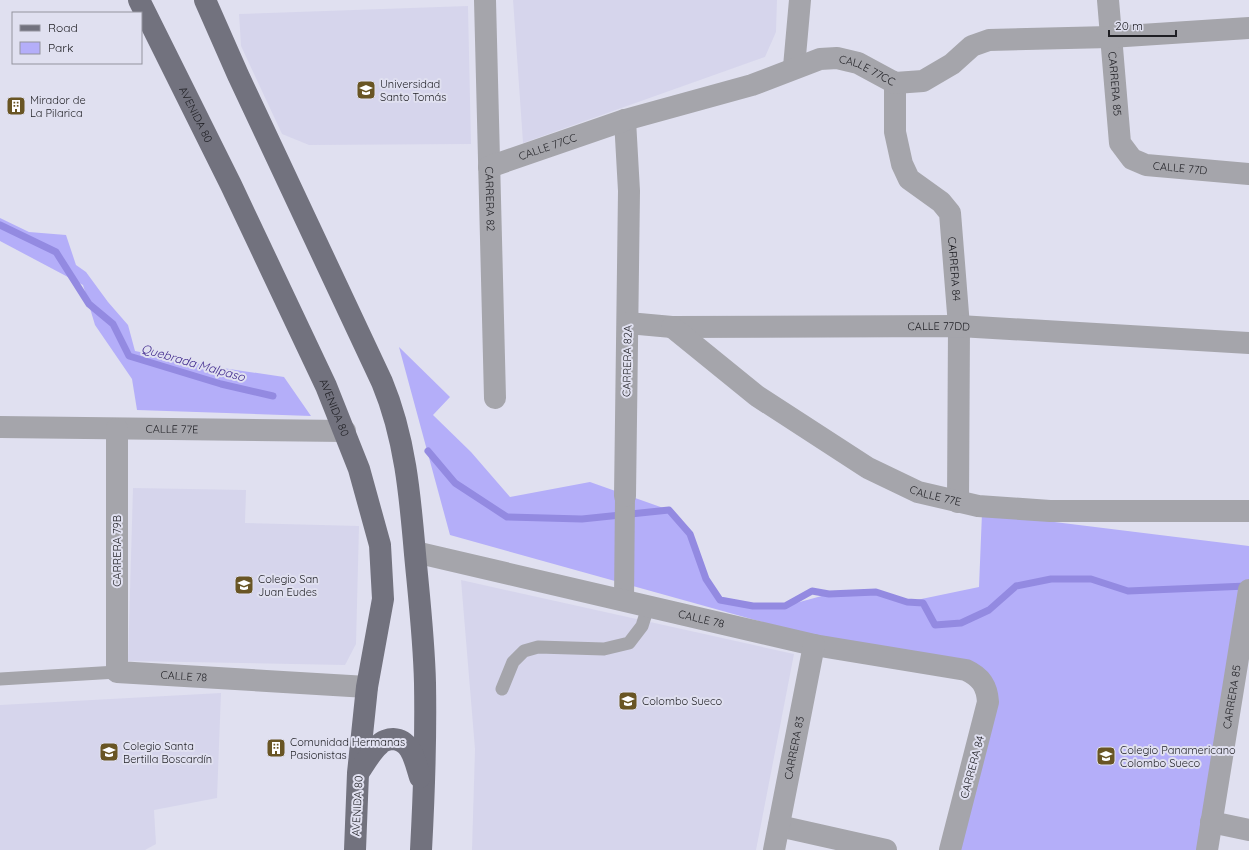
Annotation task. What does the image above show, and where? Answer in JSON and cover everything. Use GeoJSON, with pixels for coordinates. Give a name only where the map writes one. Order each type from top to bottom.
{"type":"FeatureCollection","features":[{"type":"Feature","properties":{"kind":"main road","name":"AVENIDA 80"},"geometry":{"type":"LineString","coordinates":[[139,0],[301,330],[345,431],[359,469],[380,544],[383,599],[367,687],[358,773],[355,850]]}},
{"type":"Feature","properties":{"kind":"main road"},"geometry":{"type":"LineString","coordinates":[[205,0],[393,408],[401,439],[413,524],[425,682],[424,792],[421,850]]}},
{"type":"Feature","properties":{"kind":"main road"},"geometry":{"type":"LineString","coordinates":[[358,773],[380,744],[390,739],[397,740],[405,743],[411,751],[424,792]]}},
{"type":"Feature","properties":{"kind":"street","name":"CARRERA 82"},"geometry":{"type":"LineString","coordinates":[[485,0],[495,398]]}},
{"type":"Feature","properties":{"kind":"street"},"geometry":{"type":"LineString","coordinates":[[794,67],[800,0]]}},
{"type":"Feature","properties":{"kind":"street","name":"CARRERA 85"},"geometry":{"type":"LineString","coordinates":[[1108,0],[1120,143]]}},
{"type":"Feature","properties":{"kind":"street","name":"CALLE 77CC"},"geometry":{"type":"LineString","coordinates":[[489,167],[625,120],[752,85],[794,67],[820,59],[837,58],[858,63],[894,83],[923,81],[952,64],[972,46],[989,40],[1110,37],[1249,28]]}},
{"type":"Feature","properties":{"kind":"street","name":"CARRERA 84"},"geometry":{"type":"LineString","coordinates":[[894,83],[895,132],[902,164],[909,179],[941,202],[950,213],[959,326],[958,502]]}},
{"type":"Feature","properties":{"kind":"street","name":"CARRERA 82A"},"geometry":{"type":"LineString","coordinates":[[624,601],[628,323],[628,191],[625,120]]}},
{"type":"Feature","properties":{"kind":"street","name":"CALLE 77D"},"geometry":{"type":"LineString","coordinates":[[1120,143],[1132,159],[1146,165],[1249,174]]}},
{"type":"Feature","properties":{"kind":"street","name":"CALLE 77DD"},"geometry":{"type":"LineString","coordinates":[[628,323],[672,327],[959,326],[1249,343]]}},
{"type":"Feature","properties":{"kind":"street","name":"CALLE 77E"},"geometry":{"type":"LineString","coordinates":[[672,327],[757,396],[868,468],[918,492],[978,506],[1050,511],[1249,511]]}},
{"type":"Feature","properties":{"kind":"street","name":"CALLE 77E"},"geometry":{"type":"LineString","coordinates":[[0,428],[345,431]]}},
{"type":"Feature","properties":{"kind":"street","name":"CARRERA 79B"},"geometry":{"type":"LineString","coordinates":[[117,429],[117,672]]}},
{"type":"Feature","properties":{"kind":"street"},"geometry":{"type":"LineString","coordinates":[[1225,512],[1240,517],[1249,525]]}},
{"type":"Feature","properties":{"kind":"street","name":"CALLE 78"},"geometry":{"type":"LineString","coordinates":[[415,552],[814,645],[966,670],[980,678],[985,684]]}},
{"type":"Feature","properties":{"kind":"street","name":"CARRERA 85"},"geometry":{"type":"LineString","coordinates":[[1207,850],[1211,822],[1244,660],[1249,590]]}},
{"type":"Feature","properties":{"kind":"street","name":"CARRERA 83"},"geometry":{"type":"LineString","coordinates":[[774,850],[814,645]]}},
{"type":"Feature","properties":{"kind":"street","name":"CALLE 78"},"geometry":{"type":"LineString","coordinates":[[117,672],[367,687]]}},
{"type":"Feature","properties":{"kind":"street","name":"CARRERA 84"},"geometry":{"type":"LineString","coordinates":[[950,850],[986,713],[987,694],[985,684]]}},
{"type":"Feature","properties":{"kind":"street"},"geometry":{"type":"LineString","coordinates":[[1211,822],[1249,830]]}},
{"type":"Feature","properties":{"kind":"street"},"geometry":{"type":"LineString","coordinates":[[779,826],[886,850]]}},
{"type":"Feature","properties":{"kind":"lane"},"geometry":{"type":"LineString","coordinates":[[502,689],[513,662],[524,651],[538,647],[604,649],[629,643],[642,626],[648,607]]}},
{"type":"Feature","properties":{"kind":"lane","name":"CALLE 78"},"geometry":{"type":"LineString","coordinates":[[0,678],[117,672]]}},
{"type":"Feature","properties":{"kind":"shaded area"},"geometry":{"type":"Polygon","coordinates":[[[513,0],[777,0],[776,32],[765,57],[523,143],[513,0]]]}},
{"type":"Feature","properties":{"kind":"shaded area","name":"Universidad Santo Tomás"},"geometry":{"type":"Polygon","coordinates":[[[468,6],[471,144],[309,145],[282,134],[241,46],[239,14],[468,6]]]}},
{"type":"Feature","properties":{"kind":"shaded area","name":"Colegio San Juan Eudes"},"geometry":{"type":"Polygon","coordinates":[[[133,488],[246,490],[245,523],[359,526],[356,644],[345,665],[128,661],[133,488]]]}},
{"type":"Feature","properties":{"kind":"shaded area","name":"Colombo Sueco"},"geometry":{"type":"Polygon","coordinates":[[[461,580],[794,654],[756,850],[472,850],[475,749],[461,580]]]}},
{"type":"Feature","properties":{"kind":"shaded area","name":"Colegio Santa Bertilla Boscardín"},"geometry":{"type":"Polygon","coordinates":[[[221,693],[217,798],[154,810],[156,844],[145,850],[0,850],[0,705],[221,693]]]}},
{"type":"Feature","properties":{"kind":"green space"},"geometry":{"type":"Polygon","coordinates":[[[0,218],[29,232],[66,235],[76,265],[86,272],[108,302],[128,325],[135,351],[216,367],[284,377],[311,416],[137,410],[132,379],[95,325],[83,285],[0,241],[0,218]]]}},
{"type":"Feature","properties":{"kind":"green space"},"geometry":{"type":"Polygon","coordinates":[[[399,347],[450,397],[433,415],[471,452],[510,497],[590,482],[669,510],[690,534],[706,579],[720,600],[753,606],[785,606],[829,594],[876,592],[907,602],[979,587],[982,513],[1249,546],[1249,636],[1211,850],[949,850],[985,684],[450,535],[399,347]]]}},
{"type":"Feature","properties":{"kind":"waterway","name":"Quebrada Malpaso"},"geometry":{"type":"LineString","coordinates":[[0,225],[56,252],[89,304],[113,324],[129,356],[221,384],[273,396]]}},
{"type":"Feature","properties":{"kind":"waterway","name":"Quebrada Malpaso"},"geometry":{"type":"LineString","coordinates":[[428,451],[455,483],[507,517],[582,519],[669,510],[690,534],[706,579],[720,600],[753,606],[785,606],[812,591],[829,594],[876,592],[907,602],[923,603],[935,625],[961,623],[989,610],[1016,586],[1051,579],[1091,579],[1128,591],[1247,586]]}},
{"type":"Feature","properties":{"kind":"place","name":"Universidad Santo Tomás"},"geometry":{"type":"Point","coordinates":[366,90]}},
{"type":"Feature","properties":{"kind":"place","name":"Mirador de La Pilarica"},"geometry":{"type":"Point","coordinates":[16,106]}},
{"type":"Feature","properties":{"kind":"place","name":"Colegio San Juan Eudes"},"geometry":{"type":"Point","coordinates":[244,585]}},
{"type":"Feature","properties":{"kind":"place","name":"Colombo Sueco"},"geometry":{"type":"Point","coordinates":[628,701]}},
{"type":"Feature","properties":{"kind":"place","name":"Comunidad Hermanas Pasionistas"},"geometry":{"type":"Point","coordinates":[276,748]}},
{"type":"Feature","properties":{"kind":"place","name":"Colegio Santa Bertilla Boscardín"},"geometry":{"type":"Point","coordinates":[109,752]}},
{"type":"Feature","properties":{"kind":"place","name":"Colegio Panamericano Colombo Sueco"},"geometry":{"type":"Point","coordinates":[1106,756]}}]}
